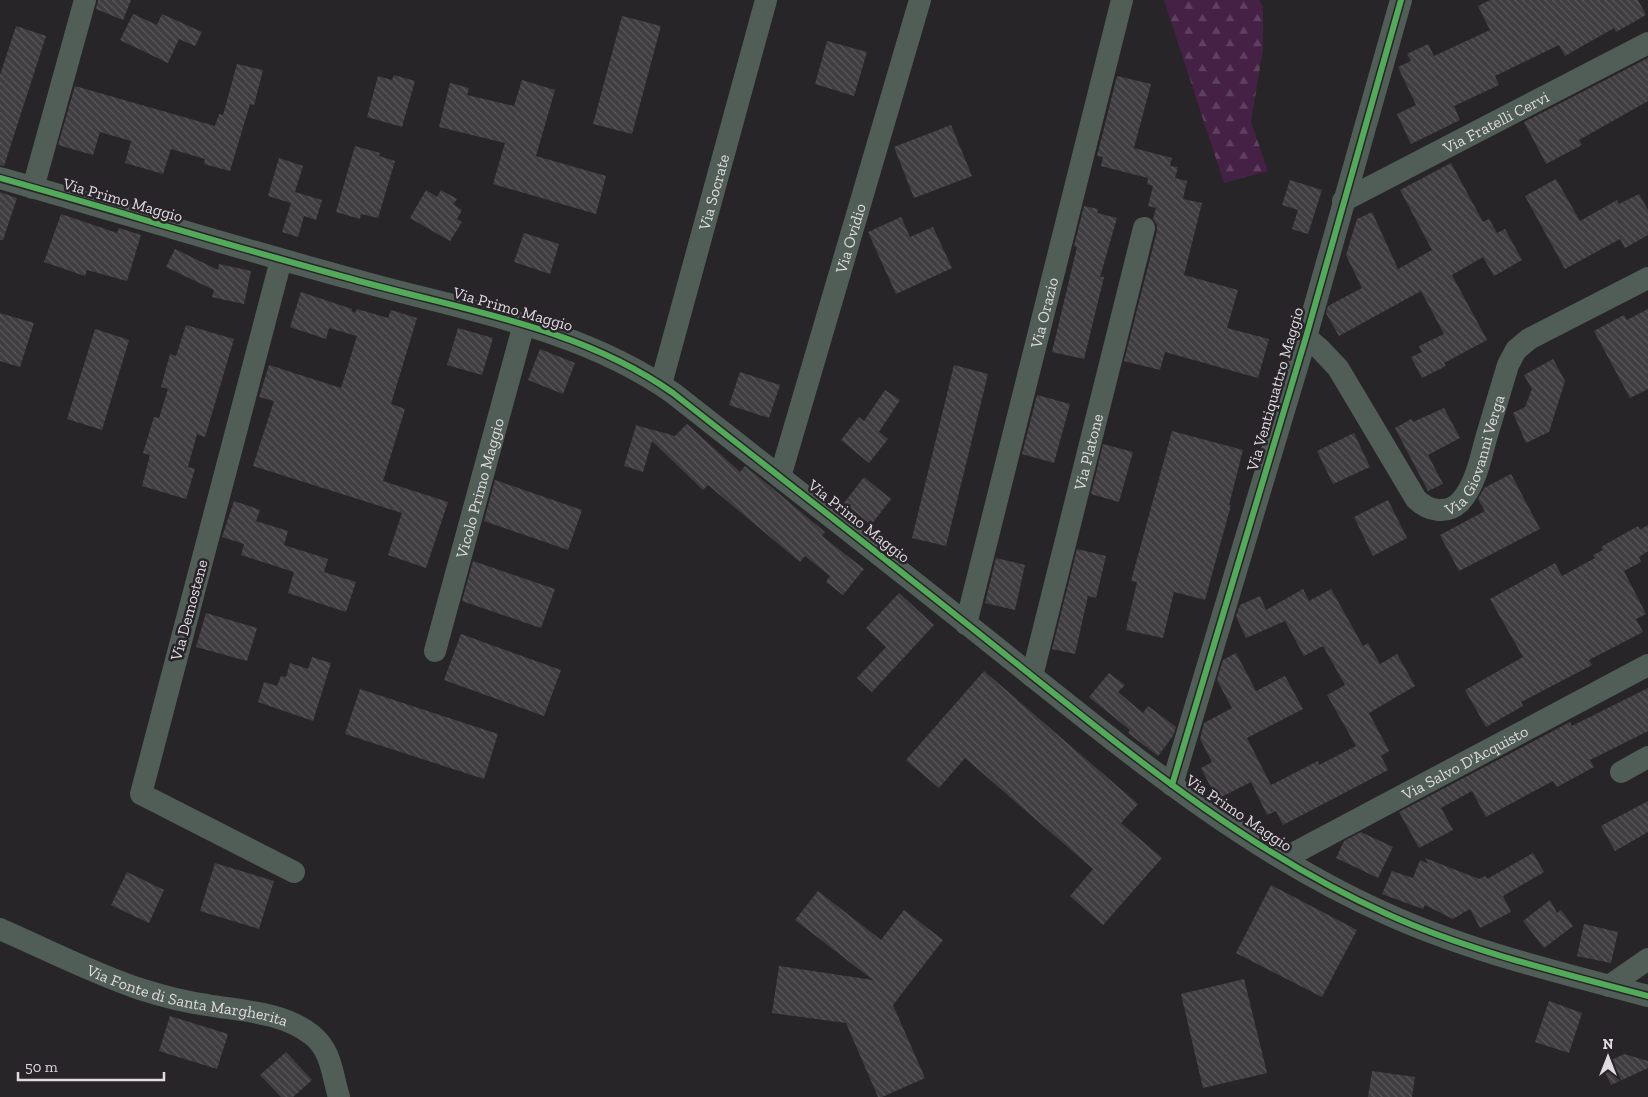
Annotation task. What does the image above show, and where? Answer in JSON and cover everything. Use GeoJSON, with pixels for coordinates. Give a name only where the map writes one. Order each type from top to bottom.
{"type":"FeatureCollection","features":[{"type":"Feature","properties":{"kind":"street"},"geometry":{"type":"LineString","coordinates":[[33,188],[85,0]]}},
{"type":"Feature","properties":{"kind":"street","name":"Via Socrate"},"geometry":{"type":"LineString","coordinates":[[661,384],[766,0]]}},
{"type":"Feature","properties":{"kind":"street","name":"Via Ovidio"},"geometry":{"type":"LineString","coordinates":[[780,477],[920,0]]}},
{"type":"Feature","properties":{"kind":"street","name":"Via Orazio"},"geometry":{"type":"LineString","coordinates":[[966,624],[1122,0]]}},
{"type":"Feature","properties":{"kind":"street","name":"Via Ventiquattro Maggio"},"geometry":{"type":"LineString","coordinates":[[1172,785],[1306,337],[1401,0]]}},
{"type":"Feature","properties":{"kind":"street","name":"Via Fratelli Cervi"},"geometry":{"type":"LineString","coordinates":[[1343,201],[1648,42]]}},
{"type":"Feature","properties":{"kind":"street","name":"Via Primo Maggio"},"geometry":{"type":"LineString","coordinates":[[0,178],[281,260],[524,324],[591,347],[632,367],[661,384],[1108,737],[1225,823],[1283,859],[1358,900],[1405,922],[1504,956],[1648,996]]}},
{"type":"Feature","properties":{"kind":"street","name":"Via Platone"},"geometry":{"type":"LineString","coordinates":[[1032,676],[1144,228]]}},
{"type":"Feature","properties":{"kind":"street","name":"Via Demostene"},"geometry":{"type":"LineString","coordinates":[[281,260],[141,794],[294,872]]}},
{"type":"Feature","properties":{"kind":"street","name":"Via Giovanni Verga"},"geometry":{"type":"LineString","coordinates":[[1306,337],[1338,368],[1416,499],[1430,509],[1447,509],[1461,500],[1473,480],[1508,365],[1516,350],[1529,340],[1648,278]]}},
{"type":"Feature","properties":{"kind":"street","name":"Vicolo Primo Maggio"},"geometry":{"type":"LineString","coordinates":[[435,651],[524,324]]}},
{"type":"Feature","properties":{"kind":"street","name":"Via Salvo D'Acquisto"},"geometry":{"type":"LineString","coordinates":[[1283,859],[1648,665]]}},
{"type":"Feature","properties":{"kind":"street"},"geometry":{"type":"LineString","coordinates":[[1621,772],[1648,757]]}},
{"type":"Feature","properties":{"kind":"street","name":"Via Fonte di Santa Margherita"},"geometry":{"type":"LineString","coordinates":[[0,928],[99,973],[140,989],[179,1000],[254,1012],[290,1022],[314,1037],[324,1048],[330,1060],[339,1097]]}},
{"type":"Feature","properties":{"kind":"street"},"geometry":{"type":"LineString","coordinates":[[1609,986],[1648,959]]}},
{"type":"Feature","properties":{"kind":"green space"},"geometry":{"type":"Polygon","coordinates":[[[1164,0],[1259,0],[1263,7],[1263,49],[1251,122],[1268,171],[1224,183],[1164,0]]]}},
{"type":"Feature","properties":{"kind":"building"},"geometry":{"type":"Polygon","coordinates":[[[98,0],[131,0],[123,20],[96,9],[98,0]]]}},
{"type":"Feature","properties":{"kind":"building"},"geometry":{"type":"Polygon","coordinates":[[[1490,0],[1638,0],[1646,15],[1616,32],[1614,28],[1565,56],[1559,45],[1495,76],[1499,85],[1454,106],[1460,120],[1411,144],[1397,114],[1416,105],[1398,67],[1411,61],[1407,54],[1428,44],[1434,56],[1490,30],[1478,6],[1490,0]]]}},
{"type":"Feature","properties":{"kind":"building"},"geometry":{"type":"Polygon","coordinates":[[[133,14],[157,25],[162,14],[202,32],[195,46],[179,39],[168,63],[120,40],[133,14]]]}},
{"type":"Feature","properties":{"kind":"building"},"geometry":{"type":"Polygon","coordinates":[[[622,16],[661,26],[632,134],[593,124],[622,16]]]}},
{"type":"Feature","properties":{"kind":"building"},"geometry":{"type":"Polygon","coordinates":[[[16,26],[46,36],[4,166],[0,165],[0,75],[16,26]]]}},
{"type":"Feature","properties":{"kind":"building"},"geometry":{"type":"Polygon","coordinates":[[[827,41],[867,52],[854,96],[815,84],[827,41]]]}},
{"type":"Feature","properties":{"kind":"building"},"geometry":{"type":"Polygon","coordinates":[[[1648,58],[1648,101],[1579,140],[1582,145],[1546,164],[1524,122],[1648,58]]]}},
{"type":"Feature","properties":{"kind":"building"},"geometry":{"type":"Polygon","coordinates":[[[237,64],[263,70],[254,105],[250,104],[230,171],[204,164],[205,159],[171,149],[163,174],[125,163],[131,141],[100,132],[93,155],[58,145],[75,86],[215,126],[219,114],[223,115],[237,64]]]}},
{"type":"Feature","properties":{"kind":"building"},"geometry":{"type":"Polygon","coordinates":[[[394,75],[415,81],[402,127],[367,117],[378,76],[392,80],[394,75]]]}},
{"type":"Feature","properties":{"kind":"building"},"geometry":{"type":"Polygon","coordinates":[[[1117,76],[1151,84],[1134,148],[1172,158],[1170,166],[1178,167],[1175,178],[1187,181],[1183,199],[1202,203],[1184,275],[1238,290],[1227,328],[1269,339],[1258,378],[1165,352],[1160,370],[1124,361],[1157,225],[1153,219],[1156,208],[1148,206],[1153,186],[1147,184],[1148,178],[1101,166],[1103,157],[1097,156],[1117,76]]]}},
{"type":"Feature","properties":{"kind":"building"},"geometry":{"type":"Polygon","coordinates":[[[522,80],[555,90],[536,156],[606,176],[596,214],[493,184],[505,143],[439,127],[450,83],[469,88],[467,95],[514,106],[522,80]]]}},
{"type":"Feature","properties":{"kind":"building"},"geometry":{"type":"Polygon","coordinates":[[[951,125],[972,176],[914,198],[894,147],[951,125]]]}},
{"type":"Feature","properties":{"kind":"building"},"geometry":{"type":"Polygon","coordinates":[[[355,146],[380,153],[379,156],[395,161],[378,218],[361,214],[360,219],[336,212],[355,146]]]}},
{"type":"Feature","properties":{"kind":"building"},"geometry":{"type":"Polygon","coordinates":[[[279,158],[303,166],[295,192],[322,200],[316,220],[304,216],[298,237],[282,232],[291,203],[268,196],[279,158]]]}},
{"type":"Feature","properties":{"kind":"building"},"geometry":{"type":"Polygon","coordinates":[[[1451,163],[1483,222],[1489,219],[1497,233],[1505,229],[1522,260],[1494,276],[1483,257],[1452,275],[1487,340],[1444,363],[1446,366],[1422,378],[1411,357],[1422,352],[1419,346],[1444,334],[1421,291],[1339,336],[1326,313],[1328,306],[1362,288],[1346,255],[1357,219],[1372,212],[1398,269],[1432,250],[1400,190],[1451,163]]]}},
{"type":"Feature","properties":{"kind":"building"},"geometry":{"type":"Polygon","coordinates":[[[1556,179],[1580,221],[1617,200],[1619,204],[1639,194],[1648,210],[1648,235],[1625,248],[1620,239],[1565,269],[1525,196],[1556,179]]]}},
{"type":"Feature","properties":{"kind":"building"},"geometry":{"type":"Polygon","coordinates":[[[1290,180],[1322,190],[1308,234],[1292,229],[1298,210],[1282,205],[1290,180]]]}},
{"type":"Feature","properties":{"kind":"building"},"geometry":{"type":"Polygon","coordinates":[[[426,190],[437,197],[441,190],[457,199],[453,204],[462,210],[457,219],[462,222],[450,241],[410,218],[426,190]]]}},
{"type":"Feature","properties":{"kind":"building"},"geometry":{"type":"Polygon","coordinates":[[[0,192],[17,198],[3,240],[0,240],[0,192]]]}},
{"type":"Feature","properties":{"kind":"building"},"geometry":{"type":"Polygon","coordinates":[[[1084,206],[1098,209],[1097,213],[1117,218],[1100,277],[1104,277],[1084,359],[1052,352],[1077,247],[1074,246],[1084,206]]]}},
{"type":"Feature","properties":{"kind":"building"},"geometry":{"type":"Polygon","coordinates":[[[61,214],[117,233],[119,228],[141,235],[127,281],[87,270],[85,276],[44,262],[61,214]]]}},
{"type":"Feature","properties":{"kind":"building"},"geometry":{"type":"Polygon","coordinates":[[[901,217],[910,237],[933,227],[952,268],[896,294],[868,232],[901,217]]]}},
{"type":"Feature","properties":{"kind":"building"},"geometry":{"type":"Polygon","coordinates":[[[524,233],[559,244],[550,274],[514,262],[524,233]]]}},
{"type":"Feature","properties":{"kind":"building"},"geometry":{"type":"Polygon","coordinates":[[[175,249],[218,270],[219,264],[251,271],[244,304],[212,297],[214,290],[166,267],[175,249]]]}},
{"type":"Feature","properties":{"kind":"building"},"geometry":{"type":"Polygon","coordinates":[[[301,292],[352,309],[355,313],[357,309],[388,318],[391,310],[417,318],[391,404],[405,409],[383,481],[448,502],[426,568],[388,555],[402,513],[253,466],[274,401],[259,397],[269,365],[341,388],[357,336],[329,328],[326,339],[290,327],[301,292]]]}},
{"type":"Feature","properties":{"kind":"building"},"geometry":{"type":"Polygon","coordinates":[[[1648,309],[1648,389],[1630,398],[1594,331],[1624,315],[1627,320],[1648,309]]]}},
{"type":"Feature","properties":{"kind":"building"},"geometry":{"type":"Polygon","coordinates":[[[0,313],[34,323],[20,367],[0,361],[0,313]]]}},
{"type":"Feature","properties":{"kind":"building"},"geometry":{"type":"Polygon","coordinates":[[[186,325],[234,339],[205,437],[197,434],[188,467],[195,469],[186,499],[142,486],[150,455],[143,453],[154,417],[159,418],[168,389],[161,387],[170,354],[176,356],[186,325]]]}},
{"type":"Feature","properties":{"kind":"building"},"geometry":{"type":"Polygon","coordinates":[[[458,328],[493,338],[482,375],[447,365],[458,328]]]}},
{"type":"Feature","properties":{"kind":"building"},"geometry":{"type":"Polygon","coordinates":[[[95,329],[129,340],[102,430],[67,419],[95,329]]]}},
{"type":"Feature","properties":{"kind":"building"},"geometry":{"type":"Polygon","coordinates":[[[540,349],[575,363],[563,394],[528,380],[540,349]]]}},
{"type":"Feature","properties":{"kind":"building"},"geometry":{"type":"Polygon","coordinates":[[[1553,359],[1565,381],[1549,432],[1526,443],[1513,413],[1525,407],[1532,389],[1524,375],[1553,359]]]}},
{"type":"Feature","properties":{"kind":"building"},"geometry":{"type":"Polygon","coordinates":[[[954,365],[988,374],[946,546],[912,538],[954,365]]]}},
{"type":"Feature","properties":{"kind":"building"},"geometry":{"type":"Polygon","coordinates":[[[740,372],[780,385],[769,418],[729,405],[740,372]]]}},
{"type":"Feature","properties":{"kind":"building"},"geometry":{"type":"Polygon","coordinates":[[[885,390],[900,400],[879,432],[888,439],[869,463],[841,440],[859,417],[864,421],[885,390]]]}},
{"type":"Feature","properties":{"kind":"building"},"geometry":{"type":"Polygon","coordinates":[[[1037,395],[1070,404],[1054,463],[1022,454],[1037,395]]]}},
{"type":"Feature","properties":{"kind":"building"},"geometry":{"type":"Polygon","coordinates":[[[1444,408],[1460,438],[1428,455],[1443,484],[1428,491],[1395,428],[1411,419],[1413,422],[1444,408]]]}},
{"type":"Feature","properties":{"kind":"building"},"geometry":{"type":"Polygon","coordinates":[[[687,424],[740,472],[745,466],[771,487],[825,532],[822,536],[864,569],[843,595],[826,582],[830,576],[805,556],[800,562],[708,485],[703,490],[652,441],[643,472],[624,466],[635,425],[675,436],[687,424]]]}},
{"type":"Feature","properties":{"kind":"building"},"geometry":{"type":"Polygon","coordinates":[[[1172,431],[1243,450],[1229,505],[1231,505],[1205,600],[1174,592],[1163,638],[1126,630],[1137,582],[1131,581],[1172,431]]]}},
{"type":"Feature","properties":{"kind":"building"},"geometry":{"type":"Polygon","coordinates":[[[1354,433],[1370,467],[1333,484],[1317,451],[1354,433]]]}},
{"type":"Feature","properties":{"kind":"building"},"geometry":{"type":"Polygon","coordinates":[[[1103,444],[1133,452],[1119,502],[1091,494],[1103,444]]]}},
{"type":"Feature","properties":{"kind":"building"},"geometry":{"type":"Polygon","coordinates":[[[1511,474],[1540,529],[1459,571],[1440,535],[1485,511],[1478,499],[1484,488],[1511,474]]]}},
{"type":"Feature","properties":{"kind":"building"},"geometry":{"type":"Polygon","coordinates":[[[864,477],[891,499],[871,525],[844,503],[864,477]]]}},
{"type":"Feature","properties":{"kind":"building"},"geometry":{"type":"Polygon","coordinates":[[[495,480],[582,510],[568,550],[484,521],[495,480]]]}},
{"type":"Feature","properties":{"kind":"building"},"geometry":{"type":"Polygon","coordinates":[[[1388,500],[1407,538],[1373,556],[1354,517],[1388,500]]]}},
{"type":"Feature","properties":{"kind":"building"},"geometry":{"type":"Polygon","coordinates":[[[234,501],[260,510],[256,521],[288,531],[284,545],[328,559],[324,572],[356,582],[346,612],[288,593],[294,572],[241,555],[244,544],[222,537],[234,501]]]}},
{"type":"Feature","properties":{"kind":"building"},"geometry":{"type":"Polygon","coordinates":[[[1648,525],[1648,551],[1639,557],[1641,562],[1624,571],[1646,614],[1636,619],[1643,632],[1589,660],[1592,665],[1521,702],[1523,706],[1486,727],[1465,690],[1523,657],[1490,599],[1555,563],[1562,576],[1595,558],[1593,555],[1603,550],[1601,547],[1638,526],[1640,530],[1648,525]]]}},
{"type":"Feature","properties":{"kind":"building"},"geometry":{"type":"Polygon","coordinates":[[[1077,549],[1106,556],[1096,598],[1088,596],[1075,654],[1052,649],[1077,549]]]}},
{"type":"Feature","properties":{"kind":"building"},"geometry":{"type":"Polygon","coordinates":[[[996,558],[1025,565],[1015,610],[985,603],[996,558]]]}},
{"type":"Feature","properties":{"kind":"building"},"geometry":{"type":"Polygon","coordinates":[[[473,561],[555,589],[541,628],[462,601],[473,561]]]}},
{"type":"Feature","properties":{"kind":"building"},"geometry":{"type":"Polygon","coordinates":[[[1303,589],[1309,601],[1331,589],[1363,646],[1368,643],[1380,664],[1397,654],[1415,686],[1369,713],[1389,751],[1381,756],[1388,770],[1283,825],[1276,811],[1267,815],[1251,782],[1217,799],[1201,768],[1212,762],[1200,739],[1204,723],[1232,708],[1217,680],[1223,660],[1236,653],[1256,691],[1285,676],[1303,709],[1247,738],[1271,785],[1318,761],[1319,765],[1356,746],[1327,695],[1345,685],[1323,646],[1304,656],[1285,621],[1246,638],[1236,616],[1240,605],[1260,596],[1266,610],[1303,589]]]}},
{"type":"Feature","properties":{"kind":"building"},"geometry":{"type":"Polygon","coordinates":[[[899,593],[934,625],[872,692],[857,678],[886,647],[866,628],[899,593]]]}},
{"type":"Feature","properties":{"kind":"building"},"geometry":{"type":"Polygon","coordinates":[[[206,613],[257,628],[247,661],[196,647],[206,613]]]}},
{"type":"Feature","properties":{"kind":"building"},"geometry":{"type":"Polygon","coordinates":[[[461,634],[561,670],[544,716],[444,680],[461,634]]]}},
{"type":"Feature","properties":{"kind":"building"},"geometry":{"type":"Polygon","coordinates":[[[312,657],[331,663],[313,721],[258,702],[264,682],[277,686],[281,676],[286,677],[290,663],[308,669],[312,657]]]}},
{"type":"Feature","properties":{"kind":"building"},"geometry":{"type":"Polygon","coordinates":[[[984,671],[1138,804],[1121,823],[1162,858],[1103,925],[1070,896],[1093,869],[965,758],[939,788],[906,760],[984,671]]]}},
{"type":"Feature","properties":{"kind":"building"},"geometry":{"type":"Polygon","coordinates":[[[1109,673],[1125,685],[1118,692],[1143,713],[1148,706],[1176,727],[1173,736],[1158,756],[1128,733],[1130,730],[1089,697],[1109,673]]]}},
{"type":"Feature","properties":{"kind":"building"},"geometry":{"type":"Polygon","coordinates":[[[1648,688],[1648,731],[1590,760],[1594,767],[1557,787],[1553,781],[1486,817],[1472,791],[1441,808],[1453,830],[1419,848],[1399,812],[1570,722],[1572,726],[1648,688]]]}},
{"type":"Feature","properties":{"kind":"building"},"geometry":{"type":"Polygon","coordinates":[[[360,689],[498,734],[484,779],[345,734],[360,689]]]}},
{"type":"Feature","properties":{"kind":"building"},"geometry":{"type":"Polygon","coordinates":[[[1648,801],[1648,832],[1615,851],[1601,826],[1648,801]]]}},
{"type":"Feature","properties":{"kind":"building"},"geometry":{"type":"Polygon","coordinates":[[[1361,832],[1393,847],[1378,878],[1336,858],[1344,841],[1361,832]]]}},
{"type":"Feature","properties":{"kind":"building"},"geometry":{"type":"Polygon","coordinates":[[[1533,853],[1544,872],[1503,896],[1511,912],[1480,928],[1470,909],[1453,919],[1425,905],[1423,909],[1382,894],[1392,871],[1413,878],[1420,860],[1428,864],[1425,858],[1479,879],[1485,876],[1487,879],[1533,853]]]}},
{"type":"Feature","properties":{"kind":"building"},"geometry":{"type":"Polygon","coordinates":[[[215,863],[274,881],[259,929],[200,911],[215,863]]]}},
{"type":"Feature","properties":{"kind":"building"},"geometry":{"type":"Polygon","coordinates":[[[127,872],[164,890],[149,923],[111,905],[127,872]]]}},
{"type":"Feature","properties":{"kind":"building"},"geometry":{"type":"Polygon","coordinates":[[[1271,885],[1357,930],[1322,997],[1236,953],[1271,885]]]}},
{"type":"Feature","properties":{"kind":"building"},"geometry":{"type":"Polygon","coordinates":[[[818,891],[881,940],[904,910],[943,940],[893,1005],[925,1078],[882,1097],[878,1097],[846,1023],[772,1013],[779,966],[873,980],[795,920],[818,891]]]}},
{"type":"Feature","properties":{"kind":"building"},"geometry":{"type":"Polygon","coordinates":[[[1550,900],[1557,913],[1561,910],[1573,926],[1544,948],[1523,921],[1550,900]]]}},
{"type":"Feature","properties":{"kind":"building"},"geometry":{"type":"Polygon","coordinates":[[[1584,924],[1618,932],[1611,963],[1577,956],[1584,924]]]}},
{"type":"Feature","properties":{"kind":"building"},"geometry":{"type":"Polygon","coordinates":[[[1244,979],[1267,1073],[1203,1088],[1181,994],[1244,979]]]}},
{"type":"Feature","properties":{"kind":"building"},"geometry":{"type":"Polygon","coordinates":[[[1549,1001],[1582,1013],[1569,1053],[1535,1042],[1549,1001]]]}},
{"type":"Feature","properties":{"kind":"building"},"geometry":{"type":"Polygon","coordinates":[[[170,1016],[228,1034],[217,1069],[159,1051],[170,1016]]]}},
{"type":"Feature","properties":{"kind":"building"},"geometry":{"type":"Polygon","coordinates":[[[286,1052],[312,1080],[293,1097],[281,1097],[260,1075],[286,1052]]]}},
{"type":"Feature","properties":{"kind":"building"},"geometry":{"type":"Polygon","coordinates":[[[1624,1054],[1648,1061],[1648,1068],[1611,1085],[1602,1065],[1624,1054]]]}},
{"type":"Feature","properties":{"kind":"building"},"geometry":{"type":"Polygon","coordinates":[[[1372,1071],[1415,1077],[1412,1097],[1368,1097],[1372,1071]]]}},
{"type":"Feature","properties":{"kind":"cycle path"},"geometry":{"type":"LineString","coordinates":[[1172,785],[1306,337],[1401,0]]}},
{"type":"Feature","properties":{"kind":"cycle path"},"geometry":{"type":"LineString","coordinates":[[0,178],[308,267],[518,322],[598,351],[636,370],[673,393],[1101,731],[1192,799],[1286,861],[1336,889],[1387,914],[1450,939],[1549,970],[1648,996]]}}]}
